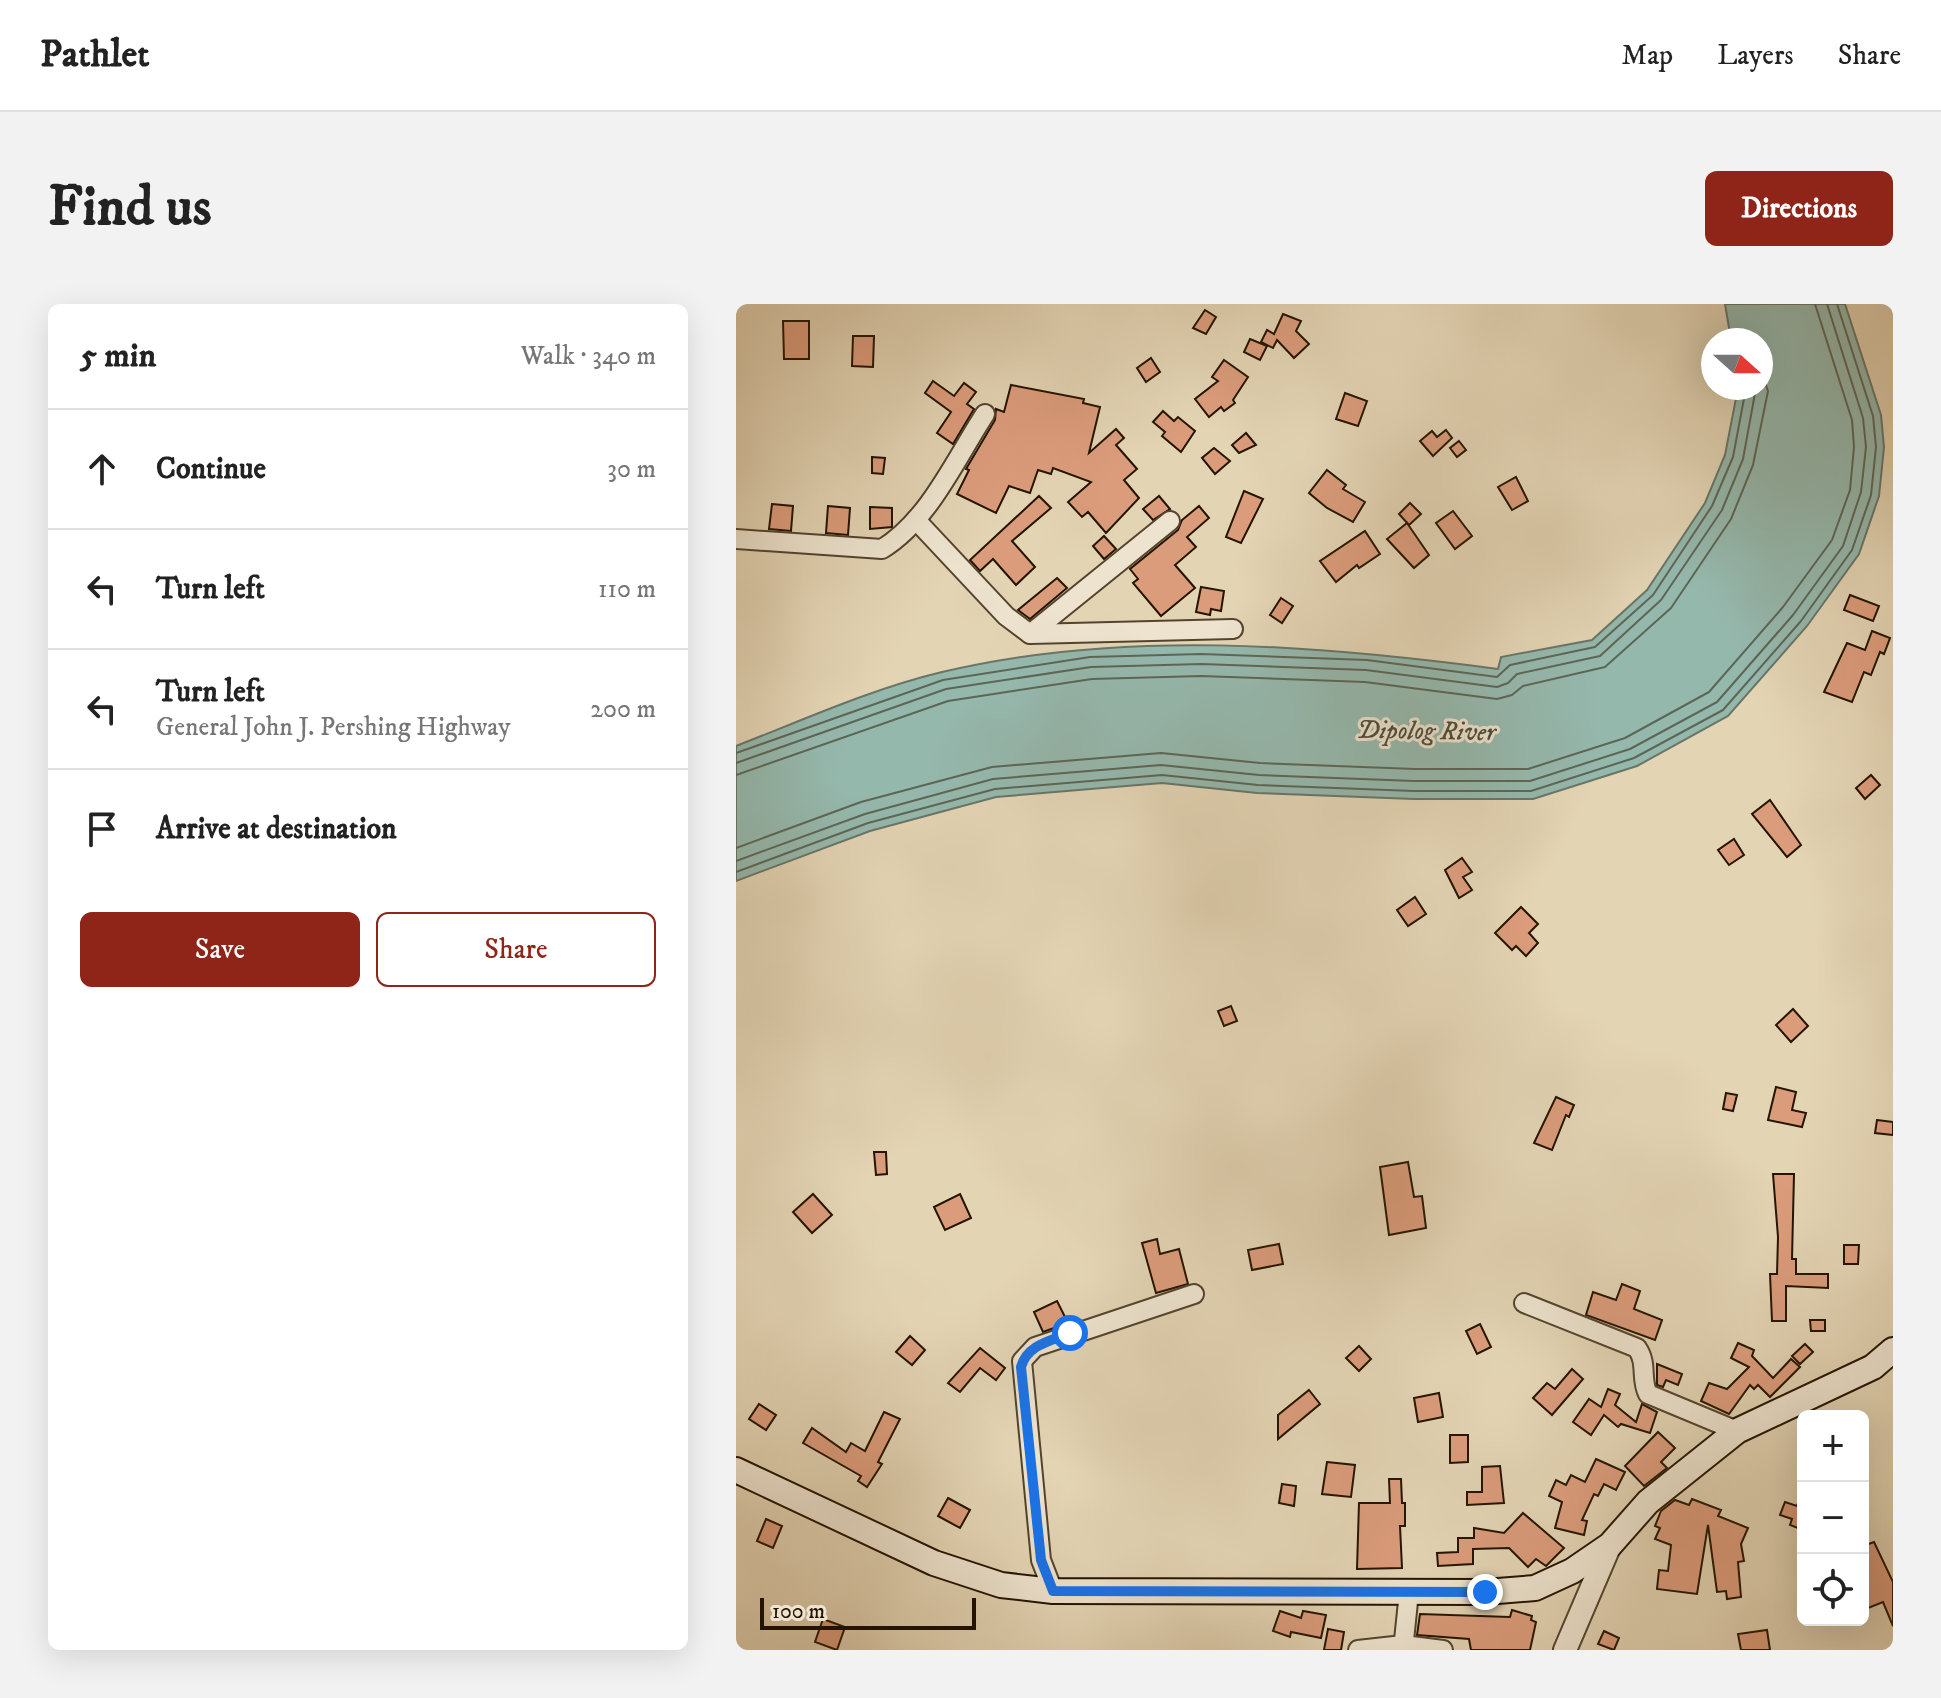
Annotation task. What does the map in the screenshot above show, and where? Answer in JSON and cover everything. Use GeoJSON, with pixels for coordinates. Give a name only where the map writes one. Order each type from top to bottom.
{"type":"FeatureCollection","features":[{"type":"Feature","properties":{"kind":"main road"},"geometry":{"type":"LineString","coordinates":[[736,1470],[934,1563],[1001,1585],[1053,1591],[1485,1592],[1535,1588],[1572,1571],[1610,1545],[1648,1502],[1737,1431],[1873,1367],[1893,1350]]}},
{"type":"Feature","properties":{"kind":"street"},"geometry":{"type":"LineString","coordinates":[[736,539],[882,549],[902,537],[916,520],[985,414]]}},
{"type":"Feature","properties":{"kind":"street"},"geometry":{"type":"LineString","coordinates":[[916,520],[1006,616],[1030,634],[1233,629]]}},
{"type":"Feature","properties":{"kind":"street"},"geometry":{"type":"LineString","coordinates":[[1030,634],[1170,521]]}},
{"type":"Feature","properties":{"kind":"street"},"geometry":{"type":"LineString","coordinates":[[1053,1591],[1041,1560],[1022,1361],[1035,1347],[1194,1294]]}},
{"type":"Feature","properties":{"kind":"street"},"geometry":{"type":"LineString","coordinates":[[1524,1303],[1637,1348],[1644,1358],[1644,1386],[1648,1394],[1658,1402],[1737,1431]]}},
{"type":"Feature","properties":{"kind":"street"},"geometry":{"type":"LineString","coordinates":[[1565,1650],[1610,1545]]}},
{"type":"Feature","properties":{"kind":"street"},"geometry":{"type":"LineString","coordinates":[[1403,1647],[1409,1592]]}},
{"type":"Feature","properties":{"kind":"street"},"geometry":{"type":"LineString","coordinates":[[1358,1650],[1403,1647],[1443,1650]]}},
{"type":"Feature","properties":{"kind":"water","name":"Dipolog River"},"geometry":{"type":"Polygon","coordinates":[[[1725,304],[1845,304],[1881,415],[1884,447],[1879,496],[1859,554],[1807,626],[1728,716],[1637,766],[1533,799],[1414,799],[1257,793],[1162,783],[996,797],[870,831],[736,881],[736,746],[916,679],[1010,659],[1080,650],[1149,646],[1289,648],[1498,669],[1501,657],[1592,640],[1647,590],[1705,503],[1725,455],[1736,400],[1773,400],[1773,328],[1729,328],[1725,304]]]}},
{"type":"Feature","properties":{"kind":"building"},"geometry":{"type":"Polygon","coordinates":[[[1205,310],[1216,317],[1206,334],[1193,328],[1205,310]]]}},
{"type":"Feature","properties":{"kind":"building"},"geometry":{"type":"Polygon","coordinates":[[[1283,314],[1301,321],[1296,331],[1309,344],[1294,358],[1277,340],[1273,348],[1261,342],[1267,330],[1274,334],[1283,314]]]}},
{"type":"Feature","properties":{"kind":"building"},"geometry":{"type":"Polygon","coordinates":[[[783,321],[809,321],[809,359],[784,359],[783,321]]]}},
{"type":"Feature","properties":{"kind":"building"},"geometry":{"type":"Polygon","coordinates":[[[853,336],[874,336],[873,367],[852,366],[853,336]]]}},
{"type":"Feature","properties":{"kind":"building"},"geometry":{"type":"Polygon","coordinates":[[[1250,339],[1267,346],[1260,360],[1244,352],[1250,339]]]}},
{"type":"Feature","properties":{"kind":"building"},"geometry":{"type":"Polygon","coordinates":[[[1151,358],[1160,372],[1146,382],[1137,368],[1151,358]]]}},
{"type":"Feature","properties":{"kind":"building"},"geometry":{"type":"Polygon","coordinates":[[[1224,360],[1248,377],[1233,400],[1235,403],[1224,411],[1221,407],[1209,417],[1195,399],[1218,381],[1212,377],[1224,360]]]}},
{"type":"Feature","properties":{"kind":"building"},"geometry":{"type":"Polygon","coordinates":[[[933,381],[954,396],[964,383],[976,392],[967,404],[974,409],[953,444],[937,433],[951,412],[925,393],[933,381]]]}},
{"type":"Feature","properties":{"kind":"building"},"geometry":{"type":"Polygon","coordinates":[[[1011,385],[1084,399],[1083,403],[1100,407],[1089,453],[1116,429],[1124,438],[1116,445],[1137,469],[1124,480],[1139,498],[1106,533],[1088,512],[1082,517],[1068,502],[1091,482],[1053,468],[1051,474],[1038,470],[1030,493],[1009,486],[996,513],[957,494],[969,470],[966,469],[995,420],[996,409],[1004,412],[1011,385]]]}},
{"type":"Feature","properties":{"kind":"building"},"geometry":{"type":"Polygon","coordinates":[[[1345,393],[1367,401],[1358,426],[1336,419],[1345,393]]]}},
{"type":"Feature","properties":{"kind":"building"},"geometry":{"type":"Polygon","coordinates":[[[1163,411],[1174,421],[1178,417],[1195,431],[1181,452],[1162,436],[1165,432],[1153,422],[1163,411]]]}},
{"type":"Feature","properties":{"kind":"building"},"geometry":{"type":"Polygon","coordinates":[[[1446,430],[1452,438],[1433,456],[1420,441],[1432,431],[1437,437],[1446,430]]]}},
{"type":"Feature","properties":{"kind":"building"},"geometry":{"type":"Polygon","coordinates":[[[1246,433],[1256,445],[1239,453],[1232,445],[1246,433]]]}},
{"type":"Feature","properties":{"kind":"building"},"geometry":{"type":"Polygon","coordinates":[[[1459,441],[1466,450],[1457,457],[1450,448],[1459,441]]]}},
{"type":"Feature","properties":{"kind":"building"},"geometry":{"type":"Polygon","coordinates":[[[1214,448],[1230,461],[1215,474],[1202,458],[1214,448]]]}},
{"type":"Feature","properties":{"kind":"building"},"geometry":{"type":"Polygon","coordinates":[[[872,457],[885,458],[883,474],[872,473],[872,457]]]}},
{"type":"Feature","properties":{"kind":"building"},"geometry":{"type":"Polygon","coordinates":[[[1327,470],[1346,485],[1343,489],[1365,502],[1353,522],[1327,508],[1309,493],[1327,470]]]}},
{"type":"Feature","properties":{"kind":"building"},"geometry":{"type":"Polygon","coordinates":[[[1516,477],[1528,501],[1512,510],[1498,487],[1516,477]]]}},
{"type":"Feature","properties":{"kind":"building"},"geometry":{"type":"Polygon","coordinates":[[[1244,491],[1263,499],[1241,543],[1226,537],[1244,491]]]}},
{"type":"Feature","properties":{"kind":"building"},"geometry":{"type":"Polygon","coordinates":[[[1039,496],[1051,508],[1012,541],[1035,567],[1016,585],[993,559],[980,571],[970,560],[1039,496]]]}},
{"type":"Feature","properties":{"kind":"building"},"geometry":{"type":"Polygon","coordinates":[[[1159,496],[1170,509],[1153,520],[1143,509],[1159,496]]]}},
{"type":"Feature","properties":{"kind":"building"},"geometry":{"type":"Polygon","coordinates":[[[1410,503],[1421,514],[1409,525],[1399,514],[1410,503]]]}},
{"type":"Feature","properties":{"kind":"building"},"geometry":{"type":"Polygon","coordinates":[[[772,504],[793,506],[791,531],[769,529],[772,504]]]}},
{"type":"Feature","properties":{"kind":"building"},"geometry":{"type":"Polygon","coordinates":[[[828,506],[850,508],[848,535],[826,533],[828,506]]]}},
{"type":"Feature","properties":{"kind":"building"},"geometry":{"type":"Polygon","coordinates":[[[1199,506],[1209,518],[1187,537],[1196,547],[1175,565],[1195,588],[1161,616],[1133,583],[1138,579],[1130,569],[1178,530],[1182,520],[1199,506]]]}},
{"type":"Feature","properties":{"kind":"building"},"geometry":{"type":"Polygon","coordinates":[[[870,507],[892,508],[892,527],[870,529],[870,507]]]}},
{"type":"Feature","properties":{"kind":"building"},"geometry":{"type":"Polygon","coordinates":[[[1453,511],[1472,536],[1455,549],[1436,523],[1453,511]]]}},
{"type":"Feature","properties":{"kind":"building"},"geometry":{"type":"Polygon","coordinates":[[[1407,523],[1429,555],[1414,568],[1387,539],[1407,523]]]}},
{"type":"Feature","properties":{"kind":"building"},"geometry":{"type":"Polygon","coordinates":[[[1365,531],[1380,554],[1359,568],[1357,565],[1336,582],[1320,561],[1365,531]]]}},
{"type":"Feature","properties":{"kind":"building"},"geometry":{"type":"Polygon","coordinates":[[[1104,536],[1116,549],[1104,559],[1093,546],[1104,536]]]}},
{"type":"Feature","properties":{"kind":"building"},"geometry":{"type":"Polygon","coordinates":[[[1057,578],[1067,588],[1030,619],[1018,610],[1057,578]]]}},
{"type":"Feature","properties":{"kind":"building"},"geometry":{"type":"Polygon","coordinates":[[[1201,587],[1224,591],[1221,611],[1211,609],[1210,615],[1196,612],[1201,587]]]}},
{"type":"Feature","properties":{"kind":"building"},"geometry":{"type":"Polygon","coordinates":[[[1850,595],[1879,606],[1873,621],[1844,610],[1850,595]]]}},
{"type":"Feature","properties":{"kind":"building"},"geometry":{"type":"Polygon","coordinates":[[[1281,598],[1293,606],[1282,623],[1270,615],[1281,598]]]}},
{"type":"Feature","properties":{"kind":"building"},"geometry":{"type":"Polygon","coordinates":[[[1872,631],[1890,638],[1884,654],[1880,652],[1871,675],[1864,672],[1852,702],[1824,692],[1847,643],[1865,650],[1872,631]]]}},
{"type":"Feature","properties":{"kind":"building"},"geometry":{"type":"Polygon","coordinates":[[[1871,775],[1880,785],[1865,799],[1856,788],[1871,775]]]}},
{"type":"Feature","properties":{"kind":"building"},"geometry":{"type":"Polygon","coordinates":[[[1770,800],[1801,845],[1787,857],[1752,814],[1770,800]]]}},
{"type":"Feature","properties":{"kind":"building"},"geometry":{"type":"Polygon","coordinates":[[[1734,839],[1744,855],[1729,865],[1718,850],[1734,839]]]}},
{"type":"Feature","properties":{"kind":"building"},"geometry":{"type":"Polygon","coordinates":[[[1462,858],[1472,872],[1463,877],[1472,890],[1459,898],[1445,870],[1462,858]]]}},
{"type":"Feature","properties":{"kind":"building"},"geometry":{"type":"Polygon","coordinates":[[[1415,897],[1426,914],[1408,926],[1397,910],[1415,897]]]}},
{"type":"Feature","properties":{"kind":"building"},"geometry":{"type":"Polygon","coordinates":[[[1521,907],[1538,924],[1529,933],[1538,943],[1526,956],[1516,946],[1512,950],[1495,933],[1521,907]]]}},
{"type":"Feature","properties":{"kind":"building"},"geometry":{"type":"Polygon","coordinates":[[[1231,1006],[1237,1021],[1224,1026],[1218,1011],[1231,1006]]]}},
{"type":"Feature","properties":{"kind":"building"},"geometry":{"type":"Polygon","coordinates":[[[1793,1009],[1808,1026],[1791,1042],[1776,1025],[1793,1009]]]}},
{"type":"Feature","properties":{"kind":"building"},"geometry":{"type":"Polygon","coordinates":[[[1776,1087],[1796,1092],[1792,1110],[1806,1113],[1802,1127],[1768,1120],[1776,1087]]]}},
{"type":"Feature","properties":{"kind":"building"},"geometry":{"type":"Polygon","coordinates":[[[1726,1093],[1737,1095],[1733,1111],[1723,1109],[1726,1093]]]}},
{"type":"Feature","properties":{"kind":"building"},"geometry":{"type":"Polygon","coordinates":[[[1556,1097],[1574,1105],[1569,1117],[1566,1115],[1552,1150],[1534,1143],[1556,1097]]]}},
{"type":"Feature","properties":{"kind":"building"},"geometry":{"type":"Polygon","coordinates":[[[1877,1120],[1893,1122],[1893,1135],[1875,1133],[1877,1120]]]}},
{"type":"Feature","properties":{"kind":"building"},"geometry":{"type":"Polygon","coordinates":[[[874,1152],[886,1152],[887,1174],[876,1175],[874,1152]]]}},
{"type":"Feature","properties":{"kind":"building"},"geometry":{"type":"Polygon","coordinates":[[[1408,1162],[1414,1197],[1422,1196],[1426,1228],[1389,1235],[1380,1167],[1408,1162]]]}},
{"type":"Feature","properties":{"kind":"building"},"geometry":{"type":"Polygon","coordinates":[[[1773,1174],[1794,1174],[1792,1259],[1796,1259],[1796,1274],[1828,1274],[1828,1288],[1786,1286],[1786,1321],[1772,1321],[1770,1274],[1777,1274],[1778,1237],[1773,1174]]]}},
{"type":"Feature","properties":{"kind":"building"},"geometry":{"type":"Polygon","coordinates":[[[813,1194],[832,1215],[812,1233],[793,1212],[813,1194]]]}},
{"type":"Feature","properties":{"kind":"building"},"geometry":{"type":"Polygon","coordinates":[[[960,1194],[971,1218],[945,1230],[934,1207],[960,1194]]]}},
{"type":"Feature","properties":{"kind":"building"},"geometry":{"type":"Polygon","coordinates":[[[1157,1239],[1160,1254],[1179,1249],[1188,1284],[1156,1293],[1142,1243],[1157,1239]]]}},
{"type":"Feature","properties":{"kind":"building"},"geometry":{"type":"Polygon","coordinates":[[[1279,1244],[1283,1264],[1252,1270],[1248,1250],[1279,1244]]]}},
{"type":"Feature","properties":{"kind":"building"},"geometry":{"type":"Polygon","coordinates":[[[1844,1245],[1859,1245],[1858,1264],[1844,1264],[1844,1245]]]}},
{"type":"Feature","properties":{"kind":"building"},"geometry":{"type":"Polygon","coordinates":[[[1622,1284],[1640,1291],[1634,1309],[1662,1320],[1655,1340],[1586,1315],[1593,1292],[1616,1300],[1622,1284]]]}},
{"type":"Feature","properties":{"kind":"building"},"geometry":{"type":"Polygon","coordinates":[[[1057,1301],[1068,1323],[1043,1332],[1034,1312],[1057,1301]]]}},
{"type":"Feature","properties":{"kind":"building"},"geometry":{"type":"Polygon","coordinates":[[[1810,1320],[1825,1320],[1825,1331],[1811,1331],[1810,1320]]]}},
{"type":"Feature","properties":{"kind":"building"},"geometry":{"type":"Polygon","coordinates":[[[1480,1324],[1491,1347],[1477,1354],[1466,1331],[1480,1324]]]}},
{"type":"Feature","properties":{"kind":"building"},"geometry":{"type":"Polygon","coordinates":[[[910,1336],[925,1350],[912,1365],[896,1352],[910,1336]]]}},
{"type":"Feature","properties":{"kind":"building"},"geometry":{"type":"Polygon","coordinates":[[[1738,1343],[1754,1350],[1752,1356],[1773,1378],[1791,1359],[1800,1367],[1770,1397],[1758,1385],[1754,1389],[1750,1385],[1729,1414],[1701,1401],[1709,1383],[1727,1389],[1749,1367],[1731,1358],[1738,1343]]]}},
{"type":"Feature","properties":{"kind":"building"},"geometry":{"type":"Polygon","coordinates":[[[1805,1344],[1813,1352],[1800,1364],[1792,1356],[1805,1344]]]}},
{"type":"Feature","properties":{"kind":"building"},"geometry":{"type":"Polygon","coordinates":[[[1359,1346],[1371,1359],[1359,1371],[1346,1358],[1359,1346]]]}},
{"type":"Feature","properties":{"kind":"building"},"geometry":{"type":"Polygon","coordinates":[[[980,1348],[1005,1368],[996,1380],[980,1368],[960,1392],[948,1383],[980,1348]]]}},
{"type":"Feature","properties":{"kind":"building"},"geometry":{"type":"Polygon","coordinates":[[[1657,1364],[1682,1374],[1678,1385],[1666,1380],[1663,1387],[1657,1385],[1657,1364]]]}},
{"type":"Feature","properties":{"kind":"building"},"geometry":{"type":"Polygon","coordinates":[[[1572,1369],[1583,1379],[1552,1415],[1533,1398],[1547,1383],[1555,1389],[1572,1369]]]}},
{"type":"Feature","properties":{"kind":"building"},"geometry":{"type":"Polygon","coordinates":[[[1608,1389],[1620,1394],[1615,1405],[1636,1422],[1642,1404],[1657,1412],[1650,1433],[1621,1424],[1618,1427],[1604,1415],[1591,1435],[1573,1422],[1589,1399],[1601,1407],[1608,1389]]]}},
{"type":"Feature","properties":{"kind":"building"},"geometry":{"type":"Polygon","coordinates":[[[1309,1390],[1320,1404],[1278,1439],[1278,1415],[1309,1390]]]}},
{"type":"Feature","properties":{"kind":"building"},"geometry":{"type":"Polygon","coordinates":[[[1439,1393],[1443,1417],[1418,1422],[1414,1398],[1439,1393]]]}},
{"type":"Feature","properties":{"kind":"building"},"geometry":{"type":"Polygon","coordinates":[[[759,1404],[776,1415],[766,1430],[749,1419],[759,1404]]]}},
{"type":"Feature","properties":{"kind":"building"},"geometry":{"type":"Polygon","coordinates":[[[884,1412],[900,1419],[878,1462],[882,1464],[867,1487],[858,1481],[861,1476],[803,1443],[812,1428],[846,1452],[851,1443],[865,1451],[884,1412]]]}},
{"type":"Feature","properties":{"kind":"building"},"geometry":{"type":"Polygon","coordinates":[[[1658,1432],[1675,1448],[1661,1462],[1667,1468],[1644,1486],[1625,1466],[1658,1432]]]}},
{"type":"Feature","properties":{"kind":"building"},"geometry":{"type":"Polygon","coordinates":[[[1450,1435],[1468,1435],[1468,1462],[1450,1463],[1450,1435]]]}},
{"type":"Feature","properties":{"kind":"building"},"geometry":{"type":"Polygon","coordinates":[[[1596,1459],[1625,1472],[1616,1490],[1604,1484],[1598,1496],[1594,1494],[1582,1520],[1587,1521],[1584,1535],[1555,1528],[1562,1502],[1549,1496],[1556,1480],[1566,1485],[1571,1475],[1585,1482],[1596,1459]]]}},
{"type":"Feature","properties":{"kind":"building"},"geometry":{"type":"Polygon","coordinates":[[[1327,1462],[1355,1465],[1351,1497],[1322,1494],[1327,1462]]]}},
{"type":"Feature","properties":{"kind":"building"},"geometry":{"type":"Polygon","coordinates":[[[1500,1466],[1504,1503],[1467,1505],[1467,1492],[1482,1492],[1482,1467],[1500,1466]]]}},
{"type":"Feature","properties":{"kind":"building"},"geometry":{"type":"Polygon","coordinates":[[[1389,1479],[1401,1479],[1402,1503],[1405,1503],[1405,1526],[1400,1526],[1402,1568],[1357,1569],[1359,1503],[1390,1503],[1389,1479]]]}},
{"type":"Feature","properties":{"kind":"building"},"geometry":{"type":"Polygon","coordinates":[[[1282,1484],[1296,1486],[1294,1506],[1279,1503],[1282,1484]]]}},
{"type":"Feature","properties":{"kind":"building"},"geometry":{"type":"Polygon","coordinates":[[[948,1498],[970,1510],[960,1528],[938,1516],[948,1498]]]}},
{"type":"Feature","properties":{"kind":"building"},"geometry":{"type":"Polygon","coordinates":[[[1692,1499],[1721,1510],[1718,1516],[1748,1528],[1741,1544],[1744,1561],[1738,1562],[1741,1597],[1727,1599],[1726,1591],[1717,1592],[1708,1525],[1697,1594],[1657,1589],[1659,1570],[1668,1571],[1671,1545],[1655,1539],[1660,1528],[1655,1526],[1661,1511],[1675,1500],[1689,1505],[1692,1499]]]}},
{"type":"Feature","properties":{"kind":"building"},"geometry":{"type":"Polygon","coordinates":[[[1785,1502],[1797,1506],[1797,1528],[1790,1525],[1792,1519],[1780,1515],[1785,1502]]]}},
{"type":"Feature","properties":{"kind":"building"},"geometry":{"type":"Polygon","coordinates":[[[1523,1513],[1564,1548],[1546,1566],[1536,1559],[1528,1567],[1509,1548],[1473,1549],[1473,1564],[1438,1566],[1437,1553],[1458,1552],[1458,1538],[1474,1538],[1474,1528],[1504,1533],[1523,1513]]]}},
{"type":"Feature","properties":{"kind":"building"},"geometry":{"type":"Polygon","coordinates":[[[766,1519],[782,1526],[773,1548],[757,1541],[766,1519]]]}},
{"type":"Feature","properties":{"kind":"building"},"geometry":{"type":"Polygon","coordinates":[[[1874,1542],[1893,1582],[1893,1626],[1883,1602],[1869,1608],[1869,1544],[1874,1542]]]}},
{"type":"Feature","properties":{"kind":"building"},"geometry":{"type":"Polygon","coordinates":[[[1512,1610],[1532,1616],[1531,1620],[1536,1622],[1530,1650],[1471,1650],[1469,1639],[1417,1635],[1420,1614],[1510,1617],[1512,1610]]]}},
{"type":"Feature","properties":{"kind":"building"},"geometry":{"type":"Polygon","coordinates":[[[1280,1611],[1301,1618],[1303,1611],[1326,1615],[1321,1638],[1291,1632],[1290,1637],[1273,1631],[1280,1611]]]}},
{"type":"Feature","properties":{"kind":"building"},"geometry":{"type":"Polygon","coordinates":[[[823,1619],[845,1627],[837,1650],[815,1642],[823,1619]]]}},
{"type":"Feature","properties":{"kind":"building"},"geometry":{"type":"Polygon","coordinates":[[[1328,1629],[1344,1632],[1341,1650],[1324,1650],[1328,1629]]]}},
{"type":"Feature","properties":{"kind":"building"},"geometry":{"type":"Polygon","coordinates":[[[1767,1630],[1770,1650],[1741,1650],[1738,1634],[1767,1630]]]}},
{"type":"Feature","properties":{"kind":"building"},"geometry":{"type":"Polygon","coordinates":[[[1604,1631],[1619,1638],[1614,1650],[1598,1644],[1604,1631]]]}},
{"type":"Feature","properties":{"kind":"route"},"geometry":{"type":"LineString","coordinates":[[1070,1333],[1035,1347],[1027,1353],[1021,1367],[1041,1560],[1045,1577],[1053,1591],[1485,1592]]}}]}
